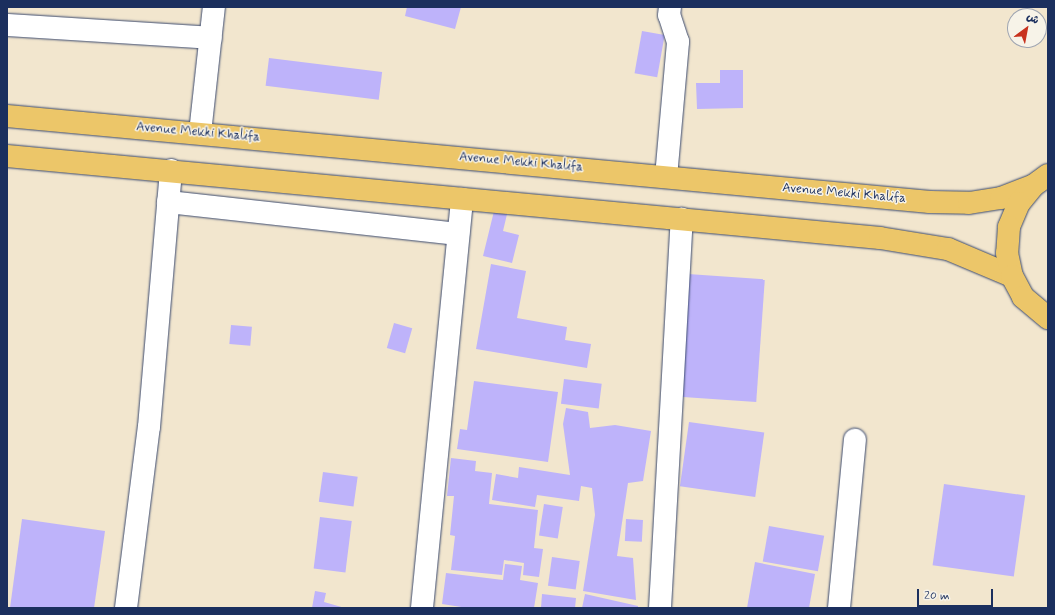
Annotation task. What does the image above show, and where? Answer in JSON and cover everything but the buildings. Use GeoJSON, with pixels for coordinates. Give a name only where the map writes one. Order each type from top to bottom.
{"type":"FeatureCollection","features":[{"type":"Feature","properties":{"kind":"main road","name":"Avenue Mekki Khalifa"},"geometry":{"type":"LineString","coordinates":[[7,116],[930,202],[969,203],[1001,198],[1040,181]]}},
{"type":"Feature","properties":{"kind":"main road"},"geometry":{"type":"LineString","coordinates":[[7,156],[171,170],[880,238],[948,249],[1012,276]]}},
{"type":"Feature","properties":{"kind":"main road"},"geometry":{"type":"LineString","coordinates":[[1040,181],[1019,203],[1009,227],[1007,253],[1012,276],[1023,297],[1045,320]]}},
{"type":"Feature","properties":{"kind":"street"},"geometry":{"type":"LineString","coordinates":[[200,133],[214,7]]}},
{"type":"Feature","properties":{"kind":"street"},"geometry":{"type":"LineString","coordinates":[[666,177],[678,42],[669,15],[670,7]]}},
{"type":"Feature","properties":{"kind":"street"},"geometry":{"type":"LineString","coordinates":[[7,25],[211,38]]}},
{"type":"Feature","properties":{"kind":"street"},"geometry":{"type":"LineString","coordinates":[[126,608],[149,427],[171,170]]}},
{"type":"Feature","properties":{"kind":"street"},"geometry":{"type":"LineString","coordinates":[[422,608],[462,199]]}},
{"type":"Feature","properties":{"kind":"street"},"geometry":{"type":"LineString","coordinates":[[168,202],[458,234]]}},
{"type":"Feature","properties":{"kind":"street"},"geometry":{"type":"LineString","coordinates":[[660,608],[682,219]]}},
{"type":"Feature","properties":{"kind":"street"},"geometry":{"type":"LineString","coordinates":[[839,608],[855,440]]}}]}
